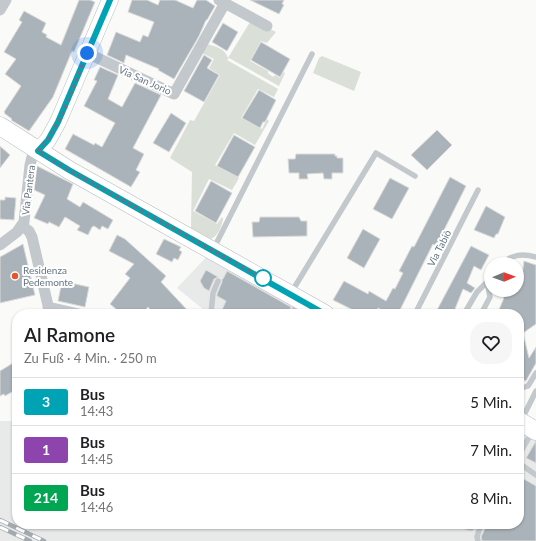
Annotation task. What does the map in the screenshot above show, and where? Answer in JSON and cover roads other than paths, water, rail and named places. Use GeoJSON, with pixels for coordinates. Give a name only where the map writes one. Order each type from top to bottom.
{"type":"FeatureCollection","features":[{"type":"Feature","properties":{"kind":"main road"},"geometry":{"type":"LineString","coordinates":[[0,126],[69,170],[213,250],[294,302],[312,309]]}},
{"type":"Feature","properties":{"kind":"street"},"geometry":{"type":"LineString","coordinates":[[0,10],[6,0]]}},
{"type":"Feature","properties":{"kind":"street"},"geometry":{"type":"LineString","coordinates":[[38,151],[48,140],[58,122],[110,0]]}},
{"type":"Feature","properties":{"kind":"street"},"geometry":{"type":"LineString","coordinates":[[222,2],[267,26]]}},
{"type":"Feature","properties":{"kind":"street","name":"Via San Jorio"},"geometry":{"type":"LineString","coordinates":[[87,53],[174,94],[222,2]]}},
{"type":"Feature","properties":{"kind":"street","name":"Via Pantera"},"geometry":{"type":"LineString","coordinates":[[0,245],[17,232],[22,226],[25,218],[30,165],[32,157],[38,151]]}},
{"type":"Feature","properties":{"kind":"street"},"geometry":{"type":"LineString","coordinates":[[22,226],[27,229],[30,234],[49,309]]}},
{"type":"Feature","properties":{"kind":"lane"},"geometry":{"type":"LineString","coordinates":[[213,250],[312,54]]}},
{"type":"Feature","properties":{"kind":"lane"},"geometry":{"type":"LineString","coordinates":[[294,302],[376,153],[415,176]]}},
{"type":"Feature","properties":{"kind":"lane","name":"Via Tabiò"},"geometry":{"type":"LineString","coordinates":[[418,309],[478,190]]}},
{"type":"Feature","properties":{"kind":"lane"},"geometry":{"type":"LineString","coordinates":[[511,257],[525,255],[536,257]]}},
{"type":"Feature","properties":{"kind":"lane"},"geometry":{"type":"LineString","coordinates":[[211,309],[213,293],[218,281]]}},
{"type":"Feature","properties":{"kind":"lane"},"geometry":{"type":"LineString","coordinates":[[467,309],[477,292],[484,285]]}},
{"type":"Feature","properties":{"kind":"lane"},"geometry":{"type":"LineString","coordinates":[[484,309],[490,297]]}},
{"type":"Feature","properties":{"kind":"lane"},"geometry":{"type":"LineString","coordinates":[[524,388],[528,386],[536,373]]}},
{"type":"Feature","properties":{"kind":"lane"},"geometry":{"type":"LineString","coordinates":[[524,437],[536,391]]}},
{"type":"Feature","properties":{"kind":"lane"},"geometry":{"type":"LineString","coordinates":[[524,467],[536,475]]}},
{"type":"Feature","properties":{"kind":"lane"},"geometry":{"type":"LineString","coordinates":[[478,541],[477,537],[479,529]]}},
{"type":"Feature","properties":{"kind":"railway"},"geometry":{"type":"LineString","coordinates":[[0,520],[12,526]]}},
{"type":"Feature","properties":{"kind":"railway"},"geometry":{"type":"LineString","coordinates":[[0,527],[30,541]]}},
{"type":"Feature","properties":{"kind":"railway"},"geometry":{"type":"LineString","coordinates":[[19,529],[44,541]]}},
{"type":"Feature","properties":{"kind":"place","name":"Residenza Pedemonte"},"geometry":{"type":"Point","coordinates":[15,276]}}]}
